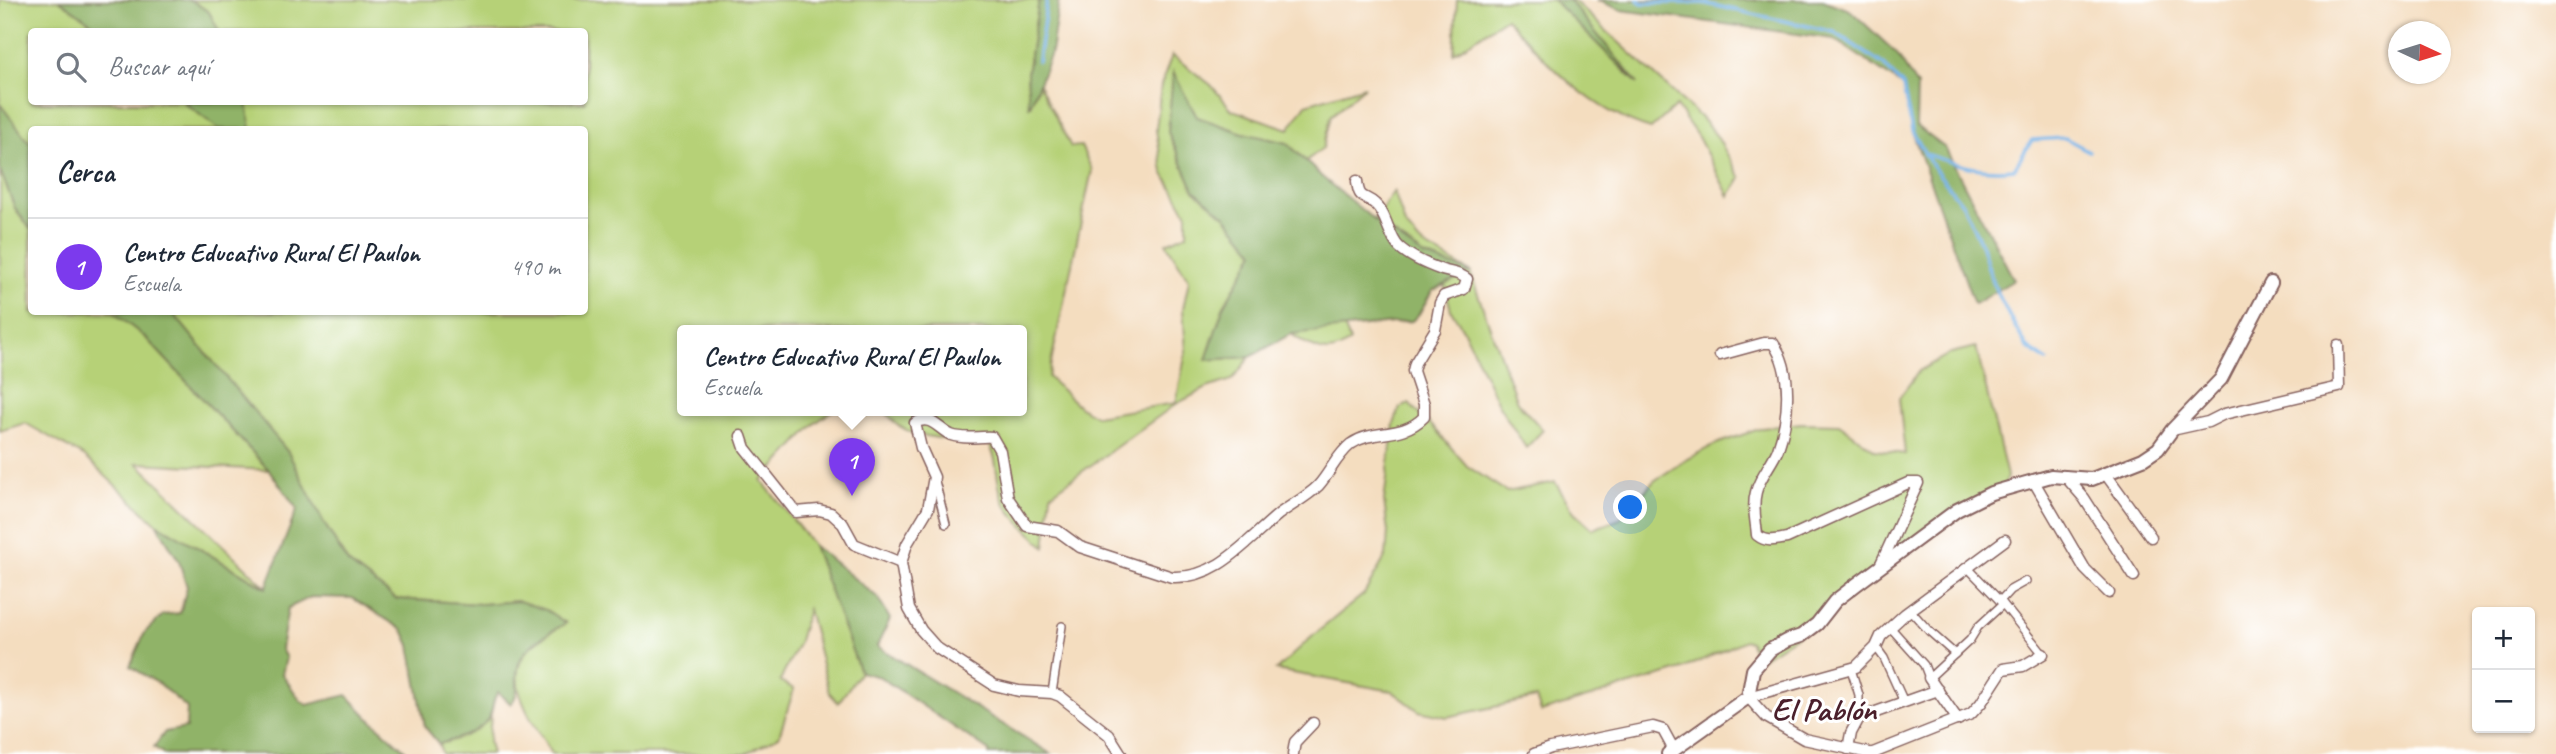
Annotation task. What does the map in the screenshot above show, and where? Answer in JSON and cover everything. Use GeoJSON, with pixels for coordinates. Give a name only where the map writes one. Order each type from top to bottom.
{"type":"FeatureCollection","features":[{"type":"Feature","properties":{"kind":"street"},"geometry":{"type":"LineString","coordinates":[[946,524],[934,477],[917,431],[915,423],[919,420],[930,421],[950,435],[992,437],[1000,450],[1008,498],[1027,526],[1058,531],[1080,547],[1172,577],[1188,578],[1222,563],[1318,486],[1342,452],[1354,442],[1378,435],[1394,434],[1415,426],[1424,417],[1424,404],[1413,371],[1415,363],[1435,330],[1444,296],[1464,289],[1467,279],[1461,274],[1444,271],[1422,261],[1396,245],[1376,204],[1365,200],[1358,191],[1357,181]]}},
{"type":"Feature","properties":{"kind":"street"},"geometry":{"type":"LineString","coordinates":[[1748,697],[1754,670],[1770,650],[1801,636],[1817,624],[1835,601],[1957,510],[1991,493],[2033,480],[2065,476],[2092,478],[2143,459],[2158,449],[2172,430],[2221,379],[2271,283]]}},
{"type":"Feature","properties":{"kind":"street"},"geometry":{"type":"LineString","coordinates":[[1720,355],[1773,343],[1783,365],[1787,396],[1783,425],[1777,450],[1761,477],[1756,493],[1757,536],[1771,541],[1787,538],[1908,483],[1918,483],[1878,568]]}},
{"type":"Feature","properties":{"kind":"street"},"geometry":{"type":"LineString","coordinates":[[2172,430],[2208,422],[2224,414],[2339,387],[2338,345]]}},
{"type":"Feature","properties":{"kind":"street"},"geometry":{"type":"LineString","coordinates":[[741,436],[745,448],[796,512],[819,510],[831,513],[843,524],[854,544],[901,562]]}},
{"type":"Feature","properties":{"kind":"street"},"geometry":{"type":"LineString","coordinates":[[2105,472],[2151,537]]}},
{"type":"Feature","properties":{"kind":"street"},"geometry":{"type":"LineString","coordinates":[[2065,476],[2084,498],[2134,576]]}},
{"type":"Feature","properties":{"kind":"street"},"geometry":{"type":"LineString","coordinates":[[934,477],[928,509],[907,544],[901,562],[909,609],[921,630],[937,648],[994,685],[1019,691],[1052,693],[1073,705],[1109,735],[1121,754]]}},
{"type":"Feature","properties":{"kind":"street"},"geometry":{"type":"LineString","coordinates":[[2033,480],[2085,569],[2109,593]]}},
{"type":"Feature","properties":{"kind":"street"},"geometry":{"type":"LineString","coordinates":[[1534,754],[1653,727],[1662,730],[1671,752],[1748,697],[1851,669],[1876,647],[1881,636],[1890,627],[1910,610],[2005,540]]}},
{"type":"Feature","properties":{"kind":"street"},"geometry":{"type":"LineString","coordinates":[[1748,697],[1766,717],[1804,739],[1873,754],[1958,720],[1976,709],[2003,669],[2023,666],[2043,654],[2002,602],[1968,568]]}},
{"type":"Feature","properties":{"kind":"street"},"geometry":{"type":"LineString","coordinates":[[1929,678],[1970,640],[2010,590],[2026,581]]}},
{"type":"Feature","properties":{"kind":"street"},"geometry":{"type":"LineString","coordinates":[[1910,610],[1955,654]]}},
{"type":"Feature","properties":{"kind":"street"},"geometry":{"type":"LineString","coordinates":[[1052,693],[1062,626]]}},
{"type":"Feature","properties":{"kind":"street"},"geometry":{"type":"LineString","coordinates":[[1890,627],[1924,665],[1929,678],[1958,720]]}},
{"type":"Feature","properties":{"kind":"street"},"geometry":{"type":"LineString","coordinates":[[1876,647],[1905,702]]}},
{"type":"Feature","properties":{"kind":"street"},"geometry":{"type":"LineString","coordinates":[[1848,749],[1851,733],[1859,718],[1859,695],[1851,669]]}},
{"type":"Feature","properties":{"kind":"street"},"geometry":{"type":"LineString","coordinates":[[1859,718],[1938,690]]}},
{"type":"Feature","properties":{"kind":"street"},"geometry":{"type":"LineString","coordinates":[[1293,754],[1295,742],[1313,723]]}},
{"type":"Feature","properties":{"kind":"green space"},"geometry":{"type":"Polygon","coordinates":[[[0,0],[1039,0],[1027,74],[1030,106],[1039,84],[1071,147],[1081,146],[1092,170],[1048,377],[1080,407],[1096,416],[1176,403],[1186,351],[1183,309],[1189,280],[1166,243],[1187,234],[1187,214],[1163,172],[1156,130],[1161,85],[1172,55],[1211,85],[1232,110],[1289,129],[1306,104],[1365,86],[1331,116],[1323,148],[1306,161],[1287,143],[1243,133],[1197,117],[1173,73],[1168,132],[1194,190],[1226,217],[1255,252],[1223,308],[1207,360],[1250,357],[1232,380],[1207,388],[1176,404],[1051,494],[1045,547],[1021,524],[1005,503],[993,453],[986,439],[969,443],[914,434],[897,425],[889,416],[1027,416],[1027,325],[677,325],[677,416],[825,416],[814,424],[762,481],[813,545],[860,672],[838,703],[829,692],[808,609],[798,644],[780,681],[794,689],[779,736],[745,754],[552,754],[523,701],[518,687],[518,673],[521,660],[530,647],[566,623],[519,601],[481,604],[396,599],[348,563],[324,523],[221,373],[174,315],[588,315],[588,126],[28,126],[28,141],[0,104],[0,0]]]}},
{"type":"Feature","properties":{"kind":"green space"},"geometry":{"type":"Polygon","coordinates":[[[59,0],[191,0],[209,12],[217,28],[99,28],[59,0]]]}},
{"type":"Feature","properties":{"kind":"green space"},"geometry":{"type":"Polygon","coordinates":[[[1039,0],[1059,0],[1051,53],[1029,108],[1027,74],[1039,0]]]}},
{"type":"Feature","properties":{"kind":"green space"},"geometry":{"type":"Polygon","coordinates":[[[1457,0],[1553,0],[1631,77],[1569,0],[1573,0],[1700,117],[1716,135],[1741,178],[1729,196],[1698,137],[1676,106],[1651,129],[1609,111],[1554,69],[1506,18],[1454,53],[1457,0]]]}},
{"type":"Feature","properties":{"kind":"green space"},"geometry":{"type":"Polygon","coordinates":[[[1553,0],[1569,0],[1638,84],[1553,0]]]}},
{"type":"Feature","properties":{"kind":"green space"},"geometry":{"type":"Polygon","coordinates":[[[1597,0],[1823,0],[1850,10],[1896,53],[1917,86],[1916,126],[1945,148],[2014,280],[1974,304],[1912,131],[1903,86],[1834,39],[1621,10],[1597,0]]]}},
{"type":"Feature","properties":{"kind":"green space"},"geometry":{"type":"Polygon","coordinates":[[[1173,72],[1197,117],[1243,133],[1287,143],[1322,177],[1385,229],[1425,256],[1470,272],[1432,291],[1412,321],[1291,334],[1250,357],[1206,360],[1223,308],[1255,252],[1226,217],[1194,190],[1168,132],[1173,72]]]}},
{"type":"Feature","properties":{"kind":"green space"},"geometry":{"type":"Polygon","coordinates":[[[0,104],[28,141],[28,226],[15,208],[0,170],[0,104]]]}},
{"type":"Feature","properties":{"kind":"green space"},"geometry":{"type":"Polygon","coordinates":[[[187,105],[247,105],[251,126],[215,126],[187,105]]]}},
{"type":"Feature","properties":{"kind":"green space"},"geometry":{"type":"Polygon","coordinates":[[[0,170],[15,208],[28,226],[28,315],[117,315],[146,338],[269,470],[137,463],[267,588],[156,523],[85,457],[25,423],[0,431],[0,170]]]}},
{"type":"Feature","properties":{"kind":"green space"},"geometry":{"type":"Polygon","coordinates":[[[1394,191],[1405,225],[1420,243],[1470,272],[1517,402],[1543,430],[1526,448],[1498,404],[1464,331],[1451,310],[1444,283],[1469,272],[1425,256],[1374,220],[1394,191]]]}},
{"type":"Feature","properties":{"kind":"green space"},"geometry":{"type":"Polygon","coordinates":[[[117,315],[174,315],[288,452],[348,563],[396,599],[481,604],[519,601],[546,610],[566,623],[535,643],[522,656],[517,673],[517,693],[511,704],[498,692],[491,713],[482,725],[469,734],[439,744],[425,727],[410,645],[403,630],[352,598],[311,597],[288,608],[281,649],[286,658],[282,674],[300,700],[307,705],[347,695],[409,754],[164,754],[154,747],[165,732],[186,728],[187,708],[159,684],[130,666],[145,632],[163,615],[180,613],[187,587],[179,561],[156,523],[266,588],[297,509],[269,470],[146,338],[117,315]]]}},
{"type":"Feature","properties":{"kind":"green space"},"geometry":{"type":"Polygon","coordinates":[[[1344,327],[1350,341],[1335,350],[1320,350],[1291,334],[1344,327]]]}},
{"type":"Feature","properties":{"kind":"green space"},"geometry":{"type":"Polygon","coordinates":[[[1976,347],[2007,476],[2004,491],[1935,529],[1815,624],[1756,662],[1750,642],[1745,640],[1683,669],[1541,712],[1536,698],[1447,717],[1419,711],[1392,691],[1276,670],[1364,594],[1386,556],[1388,532],[1384,501],[1394,424],[1400,408],[1409,404],[1467,466],[1507,492],[1555,482],[1574,512],[1593,529],[1620,519],[1654,481],[1687,459],[1716,444],[1762,428],[1801,423],[1839,424],[1875,450],[1905,454],[1899,398],[1919,371],[1951,353],[1976,347]]]}},
{"type":"Feature","properties":{"kind":"green space"},"geometry":{"type":"Polygon","coordinates":[[[813,545],[877,597],[890,619],[877,646],[1051,754],[989,754],[989,751],[880,677],[860,672],[813,545]]]}},
{"type":"Feature","properties":{"kind":"green space"},"geometry":{"type":"Polygon","coordinates":[[[491,713],[489,742],[492,754],[442,754],[439,744],[468,733],[491,713]]]}},
{"type":"Feature","properties":{"kind":"waterway"},"geometry":{"type":"LineString","coordinates":[[1038,61],[1047,0]]}},
{"type":"Feature","properties":{"kind":"waterway"},"geometry":{"type":"LineString","coordinates":[[1638,0],[1642,3],[1703,3],[1834,32],[1884,65],[1903,86],[1912,131],[1931,164],[1963,205],[1982,246],[1992,281],[2009,316],[2027,347],[2047,361]]}},
{"type":"Feature","properties":{"kind":"waterway"},"geometry":{"type":"LineString","coordinates":[[1925,154],[1968,167],[2001,170],[2014,169],[2032,140],[2065,138],[2089,151]]}},
{"type":"Feature","properties":{"kind":"place","name":"Centro Educativo Rural El Paulon"},"geometry":{"type":"Point","coordinates":[852,496]}},
{"type":"Feature","properties":{"kind":"district","name":"El Pablón"},"geometry":{"type":"Point","coordinates":[1824,709]}}]}
